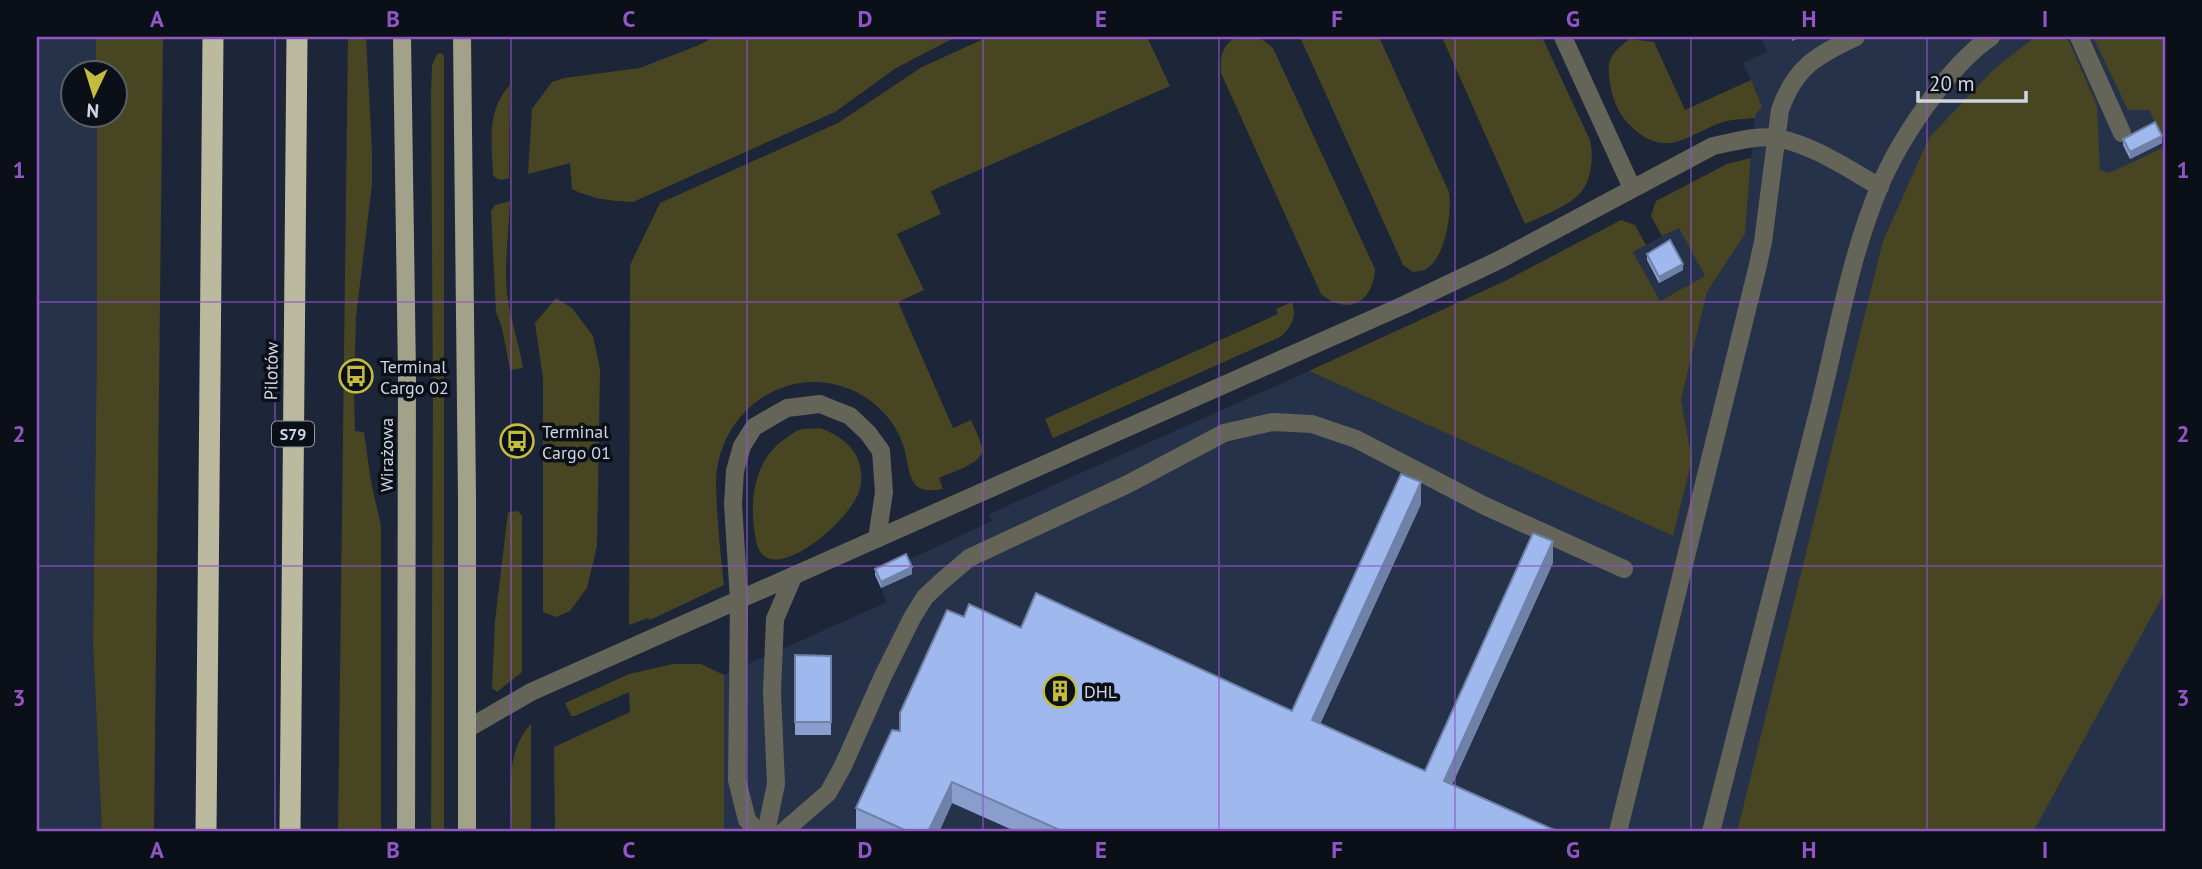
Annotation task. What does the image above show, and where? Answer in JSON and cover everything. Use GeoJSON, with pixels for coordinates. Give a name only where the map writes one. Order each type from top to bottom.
{"type":"FeatureCollection","features":[{"type":"Feature","properties":{"kind":"highway"},"geometry":{"type":"LineString","coordinates":[[206,832],[213,37]]}},
{"type":"Feature","properties":{"kind":"highway","name":"Pilotów"},"geometry":{"type":"LineString","coordinates":[[290,832],[297,37]]}},
{"type":"Feature","properties":{"kind":"main road","name":"Wirażowa"},"geometry":{"type":"LineString","coordinates":[[402,37],[407,375],[406,832]]}},
{"type":"Feature","properties":{"kind":"main road"},"geometry":{"type":"LineString","coordinates":[[462,37],[467,832]]}},
{"type":"Feature","properties":{"kind":"lane"},"geometry":{"type":"LineString","coordinates":[[1563,37],[1632,188]]}},
{"type":"Feature","properties":{"kind":"lane"},"geometry":{"type":"LineString","coordinates":[[1618,832],[1757,269],[1780,110],[1786,93],[1808,63],[1823,52],[1856,37]]}},
{"type":"Feature","properties":{"kind":"lane"},"geometry":{"type":"LineString","coordinates":[[1711,832],[1829,370],[1853,265],[1880,187],[1909,130],[1937,93],[1982,43],[1991,37]]}},
{"type":"Feature","properties":{"kind":"lane"},"geometry":{"type":"LineString","coordinates":[[2078,37],[2122,132]]}},
{"type":"Feature","properties":{"kind":"lane"},"geometry":{"type":"LineString","coordinates":[[467,729],[531,692],[1502,259],[1713,146],[1752,138],[1776,138],[1807,147],[1880,187]]}},
{"type":"Feature","properties":{"kind":"lane"},"geometry":{"type":"LineString","coordinates":[[758,832],[747,820],[737,780],[739,600],[733,504],[735,471],[742,446],[754,427],[787,408],[820,404],[850,416],[868,433],[881,452],[884,492],[877,539]]}},
{"type":"Feature","properties":{"kind":"lane"},"geometry":{"type":"LineString","coordinates":[[783,832],[828,793],[912,618],[925,597],[941,582],[969,558],[1128,484],[1224,433],[1272,422],[1312,424],[1356,439],[1485,506],[1624,569]]}},
{"type":"Feature","properties":{"kind":"lane"},"geometry":{"type":"LineString","coordinates":[[766,832],[776,783],[772,692],[775,619],[794,575]]}},
{"type":"Feature","properties":{"kind":"shaded area"},"geometry":{"type":"Polygon","coordinates":[[[37,37],[96,37],[96,60],[60,60],[60,130],[97,130],[93,643],[102,832],[37,832],[37,37]]]}},
{"type":"Feature","properties":{"kind":"shaded area"},"geometry":{"type":"Polygon","coordinates":[[[96,37],[163,37],[154,832],[102,832],[93,643],[97,130],[130,130],[130,60],[96,60],[96,37]]]}},
{"type":"Feature","properties":{"kind":"shaded area"},"geometry":{"type":"Polygon","coordinates":[[[348,37],[366,37],[372,151],[372,184],[356,317],[355,357],[350,358],[350,392],[354,393],[355,431],[364,432],[381,526],[381,832],[338,832],[348,37]]]}},
{"type":"Feature","properties":{"kind":"shaded area"},"geometry":{"type":"Polygon","coordinates":[[[714,37],[952,39],[896,68],[835,112],[633,202],[601,199],[572,189],[570,163],[528,174],[532,109],[552,82],[640,68],[714,37]]]}},
{"type":"Feature","properties":{"kind":"shaded area"},"geometry":{"type":"Polygon","coordinates":[[[988,37],[1147,37],[1170,86],[931,191],[941,214],[897,234],[924,290],[898,302],[953,428],[971,420],[981,444],[980,457],[970,465],[939,478],[943,489],[921,489],[911,478],[902,442],[894,426],[868,399],[852,390],[827,383],[802,383],[780,389],[759,400],[741,416],[728,436],[719,459],[716,497],[724,585],[650,620],[648,618],[629,625],[630,265],[660,203],[838,123],[922,67],[988,37]]]}},
{"type":"Feature","properties":{"kind":"shaded area"},"geometry":{"type":"Polygon","coordinates":[[[1238,37],[1259,37],[1273,48],[1375,269],[1370,290],[1357,302],[1341,304],[1321,294],[1221,73],[1223,51],[1228,43],[1238,37]]]}},
{"type":"Feature","properties":{"kind":"shaded area"},"geometry":{"type":"Polygon","coordinates":[[[1300,37],[1379,37],[1449,192],[1446,235],[1438,256],[1432,265],[1424,270],[1413,272],[1403,265],[1300,37]]]}},
{"type":"Feature","properties":{"kind":"shaded area"},"geometry":{"type":"Polygon","coordinates":[[[1442,37],[1542,37],[1590,140],[1590,171],[1581,193],[1558,209],[1525,224],[1442,37]]]}},
{"type":"Feature","properties":{"kind":"shaded area"},"geometry":{"type":"Polygon","coordinates":[[[1761,37],[2165,37],[2165,832],[724,832],[724,675],[887,602],[881,588],[912,574],[906,561],[992,521],[989,514],[1309,371],[1673,536],[1692,460],[1681,400],[1707,292],[1745,234],[1755,114],[1751,80],[1743,63],[1767,52],[1761,37]]]}},
{"type":"Feature","properties":{"kind":"shaded area"},"geometry":{"type":"Polygon","coordinates":[[[2035,37],[2062,37],[2069,41],[2097,106],[2100,170],[2109,173],[2165,147],[2165,592],[2033,832],[1737,832],[1883,241],[1929,138],[1994,69],[2035,37]]]}},
{"type":"Feature","properties":{"kind":"shaded area"},"geometry":{"type":"Polygon","coordinates":[[[2093,37],[2165,37],[2165,142],[2149,110],[2128,110],[2093,37]]]}},
{"type":"Feature","properties":{"kind":"shaded area"},"geometry":{"type":"Polygon","coordinates":[[[1630,39],[1654,42],[1685,110],[1751,80],[1762,107],[1755,118],[1723,122],[1679,141],[1658,143],[1647,138],[1622,116],[1611,89],[1610,60],[1630,39]]]}},
{"type":"Feature","properties":{"kind":"shaded area"},"geometry":{"type":"Polygon","coordinates":[[[437,54],[444,56],[444,832],[431,832],[431,94],[432,65],[437,54]]]}},
{"type":"Feature","properties":{"kind":"shaded area"},"geometry":{"type":"Polygon","coordinates":[[[510,85],[509,178],[500,180],[493,175],[492,127],[497,105],[510,85]]]}},
{"type":"Feature","properties":{"kind":"shaded area"},"geometry":{"type":"Polygon","coordinates":[[[1751,158],[1745,234],[1707,292],[1681,400],[1692,460],[1673,536],[1309,371],[1505,281],[1621,220],[1635,225],[1646,245],[1633,252],[1660,301],[1705,276],[1679,228],[1662,236],[1651,216],[1656,201],[1727,164],[1751,158]]]}},
{"type":"Feature","properties":{"kind":"shaded area"},"geometry":{"type":"Polygon","coordinates":[[[510,201],[506,283],[523,368],[510,370],[496,312],[491,211],[495,205],[510,201]]]}},
{"type":"Feature","properties":{"kind":"shaded area"},"geometry":{"type":"Polygon","coordinates":[[[1679,227],[1705,276],[1659,301],[1633,252],[1679,227]]]}},
{"type":"Feature","properties":{"kind":"shaded area"},"geometry":{"type":"Polygon","coordinates":[[[556,298],[572,308],[593,336],[600,369],[597,546],[587,588],[570,611],[556,617],[543,612],[543,379],[535,323],[556,298]]]}},
{"type":"Feature","properties":{"kind":"shaded area"},"geometry":{"type":"Polygon","coordinates":[[[1292,302],[1292,321],[1280,337],[1053,438],[1045,419],[1278,314],[1276,309],[1292,302]]]}},
{"type":"Feature","properties":{"kind":"shaded area"},"geometry":{"type":"Polygon","coordinates":[[[820,428],[843,440],[856,456],[861,479],[855,501],[828,532],[810,546],[792,556],[776,560],[763,555],[756,541],[753,513],[755,484],[759,471],[774,448],[790,435],[801,429],[820,428]]]}},
{"type":"Feature","properties":{"kind":"shaded area"},"geometry":{"type":"Polygon","coordinates":[[[518,511],[522,516],[522,672],[497,692],[492,688],[495,621],[508,512],[518,511]]]}},
{"type":"Feature","properties":{"kind":"shaded area"},"geometry":{"type":"Polygon","coordinates":[[[673,664],[701,664],[724,675],[724,832],[555,832],[554,747],[630,712],[629,692],[575,716],[571,716],[565,703],[629,674],[673,664]]]}},
{"type":"Feature","properties":{"kind":"shaded area"},"geometry":{"type":"Polygon","coordinates":[[[531,724],[531,832],[512,832],[510,789],[513,761],[522,735],[531,724]]]}},
{"type":"Feature","properties":{"kind":"building"},"geometry":{"type":"Polygon","coordinates":[[[2155,122],[2162,136],[2130,152],[2123,139],[2155,122]]]}},
{"type":"Feature","properties":{"kind":"building"},"geometry":{"type":"Polygon","coordinates":[[[1670,240],[1683,264],[1659,277],[1647,254],[1670,240]]]}},
{"type":"Feature","properties":{"kind":"building","name":"DHL"},"geometry":{"type":"Polygon","coordinates":[[[1401,474],[1421,482],[1312,720],[1425,771],[1533,533],[1553,541],[1444,781],[1559,832],[1064,832],[952,782],[928,832],[909,832],[856,808],[892,730],[900,731],[900,713],[947,610],[964,617],[969,604],[1021,628],[1036,593],[1292,711],[1401,474]]]}},
{"type":"Feature","properties":{"kind":"building"},"geometry":{"type":"Polygon","coordinates":[[[906,554],[912,567],[881,582],[875,569],[906,554]]]}},
{"type":"Feature","properties":{"kind":"building"},"geometry":{"type":"Polygon","coordinates":[[[795,655],[831,656],[831,722],[795,722],[795,655]]]}},
{"type":"Feature","properties":{"kind":"place","name":"Terminal Cargo 02"},"geometry":{"type":"Point","coordinates":[356,376]}},
{"type":"Feature","properties":{"kind":"place","name":"Terminal Cargo 01"},"geometry":{"type":"Point","coordinates":[517,441]}},
{"type":"Feature","properties":{"kind":"place","name":"DHL"},"geometry":{"type":"Point","coordinates":[1060,691]}}]}
